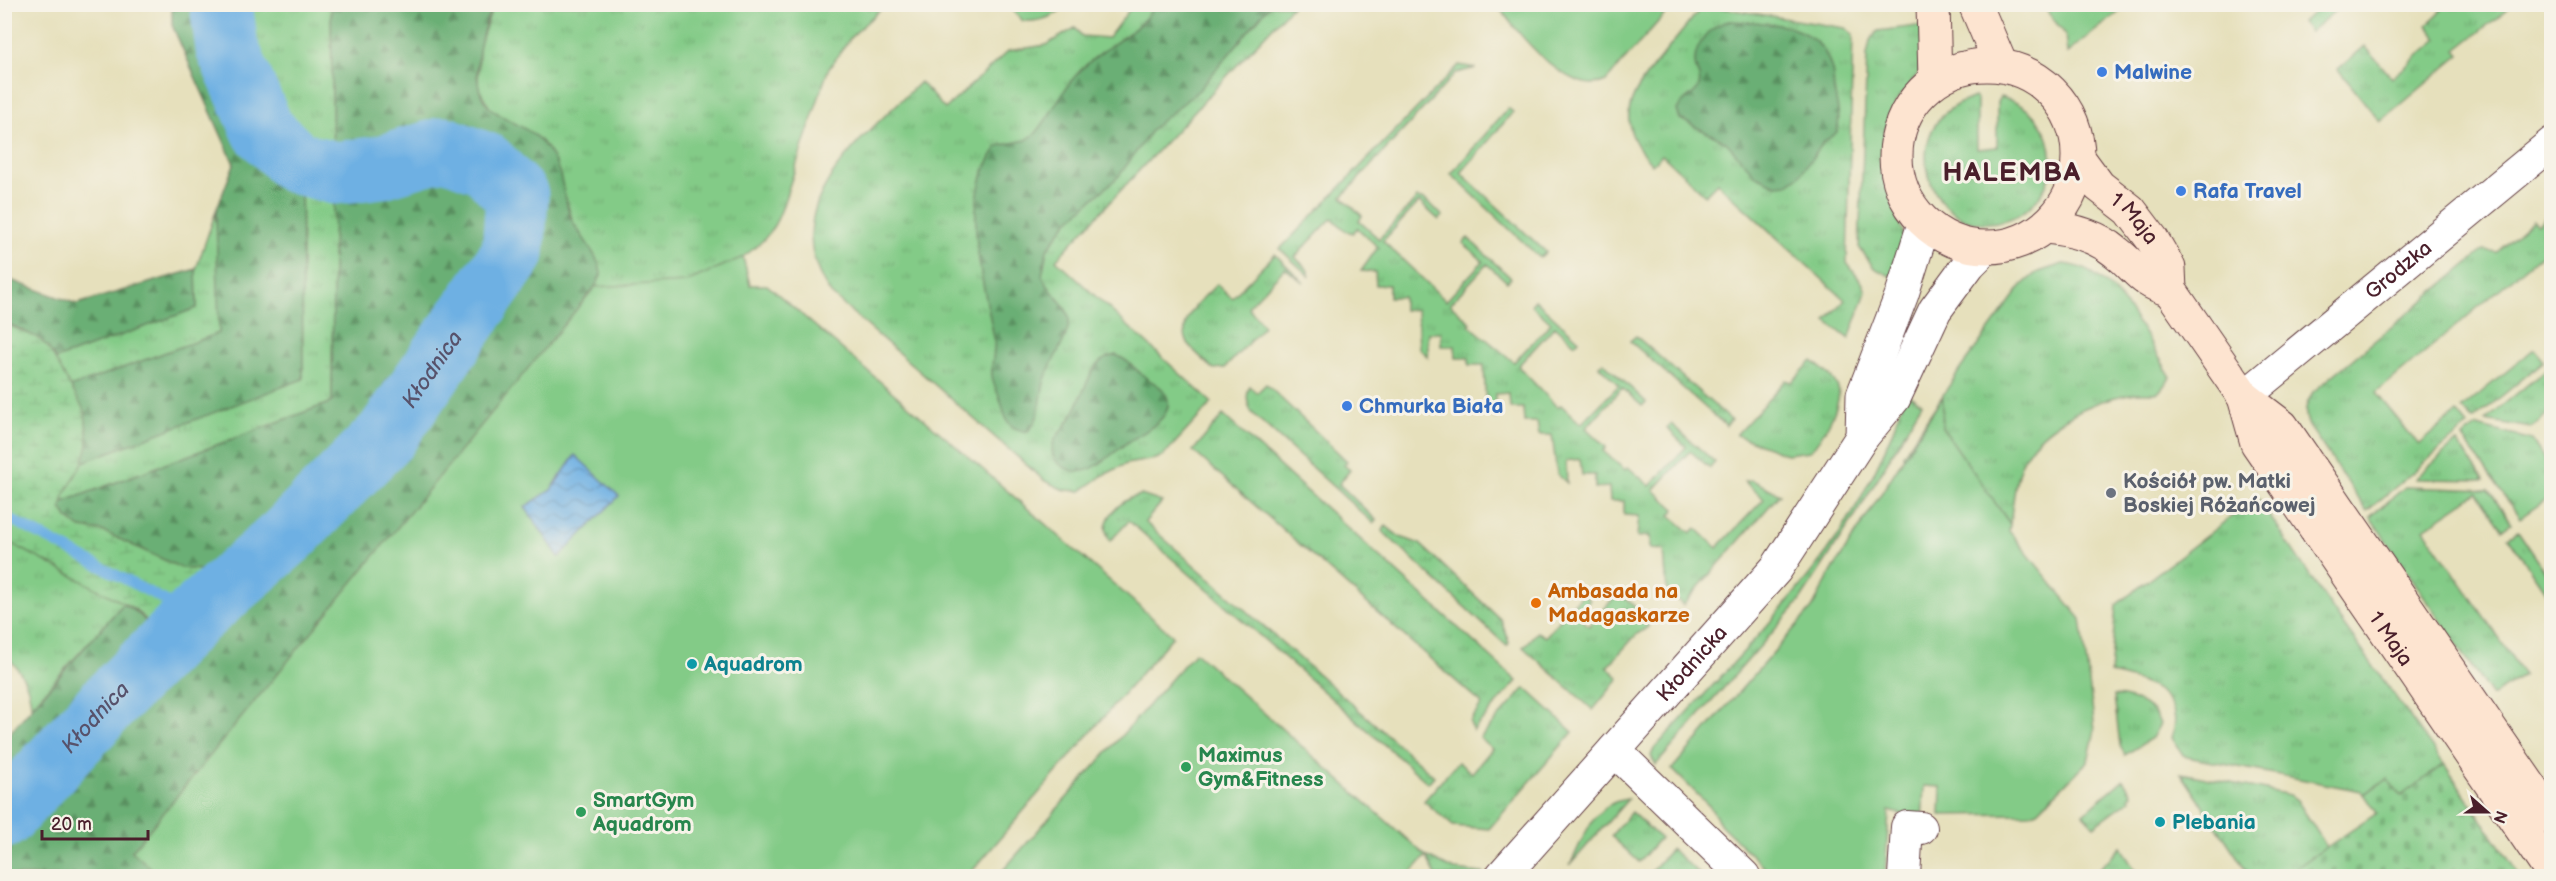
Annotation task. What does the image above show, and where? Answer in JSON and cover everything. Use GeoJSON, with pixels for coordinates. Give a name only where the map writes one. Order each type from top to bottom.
{"type":"FeatureCollection","features":[{"type":"Feature","properties":{"kind":"main road"},"geometry":{"type":"LineString","coordinates":[[1933,4],[1935,80]]}},
{"type":"Feature","properties":{"kind":"main road"},"geometry":{"type":"LineString","coordinates":[[1975,4],[2001,65]]}},
{"type":"Feature","properties":{"kind":"main road"},"geometry":{"type":"LineString","coordinates":[[2001,65],[2032,76],[2063,104],[2076,132],[2079,159],[2068,200],[2045,227],[2013,244],[1984,249],[1954,242],[1924,224],[1900,186],[1895,146],[1907,110],[1935,80],[1970,66],[2001,65]]}},
{"type":"Feature","properties":{"kind":"main road","name":"1 Maja"},"geometry":{"type":"LineString","coordinates":[[2079,159],[2099,186],[2130,210],[2163,255],[2169,268],[2170,290],[2244,397],[2282,426],[2552,818]]}},
{"type":"Feature","properties":{"kind":"main road","name":"1 Maja"},"geometry":{"type":"LineString","coordinates":[[2045,227],[2068,228],[2106,245],[2126,260],[2144,280],[2170,290]]}},
{"type":"Feature","properties":{"kind":"main road","name":"1 Maja"},"geometry":{"type":"LineString","coordinates":[[2244,397],[2257,443],[2552,873]]}},
{"type":"Feature","properties":{"kind":"street","name":"Grodzka"},"geometry":{"type":"LineString","coordinates":[[2244,397],[2552,143]]}},
{"type":"Feature","properties":{"kind":"street"},"geometry":{"type":"LineString","coordinates":[[1862,437],[1863,395],[1902,294],[1924,224]]}},
{"type":"Feature","properties":{"kind":"street","name":"Kłodnicka"},"geometry":{"type":"LineString","coordinates":[[1502,876],[1776,569],[1862,437],[1894,398],[1935,310],[1968,264],[1984,249]]}},
{"type":"Feature","properties":{"kind":"street"},"geometry":{"type":"LineString","coordinates":[[1614,750],[1744,876]]}},
{"type":"Feature","properties":{"kind":"street"},"geometry":{"type":"LineString","coordinates":[[1904,876],[1907,828],[1921,828]]}},
{"type":"Feature","properties":{"kind":"green space"},"geometry":{"type":"Polygon","coordinates":[[[172,5],[218,5],[225,45],[244,95],[271,141],[286,157],[301,167],[303,379],[83,462],[87,441],[86,423],[80,405],[70,387],[219,333],[216,211],[234,164],[172,25],[172,5]]]}},
{"type":"Feature","properties":{"kind":"green space"},"geometry":{"type":"Polygon","coordinates":[[[223,5],[331,5],[333,170],[298,160],[284,150],[271,134],[246,90],[236,66],[224,22],[223,5]]]}},
{"type":"Feature","properties":{"kind":"green space"},"geometry":{"type":"Polygon","coordinates":[[[331,5],[493,5],[480,45],[477,75],[479,89],[485,102],[494,111],[532,133],[551,155],[558,170],[572,220],[598,262],[601,276],[595,287],[132,851],[160,876],[5,876],[4,821],[114,701],[197,619],[289,538],[388,439],[515,255],[519,195],[488,162],[442,145],[381,164],[333,170],[331,5]]]}},
{"type":"Feature","properties":{"kind":"green space"},"geometry":{"type":"Polygon","coordinates":[[[493,5],[885,5],[851,37],[828,70],[781,211],[766,237],[743,257],[743,260],[160,876],[596,258],[573,222],[558,174],[518,125],[491,110],[478,87],[479,47],[493,5]]]}},
{"type":"Feature","properties":{"kind":"green space"},"geometry":{"type":"Polygon","coordinates":[[[1008,5],[1066,5],[1052,16],[1041,20],[1023,21],[1008,5]]]}},
{"type":"Feature","properties":{"kind":"green space"},"geometry":{"type":"Polygon","coordinates":[[[1133,5],[1293,5],[1056,260],[1212,403],[1163,456],[1126,464],[1102,476],[1081,491],[1064,490],[1045,481],[831,294],[815,262],[811,231],[817,203],[831,176],[850,151],[920,82],[945,109],[1008,51],[1046,45],[1075,28],[1082,36],[1108,38],[1133,5]]]}},
{"type":"Feature","properties":{"kind":"green space"},"geometry":{"type":"Polygon","coordinates":[[[1155,5],[1270,5],[1199,90],[1153,128],[1119,176],[1067,222],[1047,250],[1042,275],[1068,313],[1068,326],[1048,372],[1036,420],[1027,432],[1019,430],[1009,424],[992,377],[994,338],[976,239],[979,190],[986,167],[998,146],[1026,140],[1036,133],[1079,72],[1139,25],[1155,5]]]}},
{"type":"Feature","properties":{"kind":"green space"},"geometry":{"type":"Polygon","coordinates":[[[1498,5],[1654,5],[1665,14],[1606,81],[1592,84],[1576,80],[1560,72],[1545,60],[1498,5]]]}},
{"type":"Feature","properties":{"kind":"green space"},"geometry":{"type":"Polygon","coordinates":[[[1703,5],[1845,28],[1853,34],[1847,263],[1863,284],[1866,292],[1849,339],[1826,321],[1845,300],[1717,183],[1705,195],[1662,155],[1652,164],[1639,149],[1632,134],[1629,121],[1630,108],[1641,83],[1703,5]]]}},
{"type":"Feature","properties":{"kind":"green space"},"geometry":{"type":"Polygon","coordinates":[[[2042,5],[2128,5],[2067,53],[2065,34],[2042,5]]]}},
{"type":"Feature","properties":{"kind":"green space"},"geometry":{"type":"Polygon","coordinates":[[[2323,5],[2342,5],[2310,32],[2302,22],[2323,5]]]}},
{"type":"Feature","properties":{"kind":"green space"},"geometry":{"type":"Polygon","coordinates":[[[2445,5],[2513,5],[2456,50],[2460,55],[2380,122],[2338,69],[2365,46],[2392,78],[2438,39],[2427,25],[2445,5]]]}},
{"type":"Feature","properties":{"kind":"green space"},"geometry":{"type":"Polygon","coordinates":[[[1729,21],[1775,24],[1803,33],[1815,41],[1824,52],[1831,67],[1839,116],[1837,132],[1823,143],[1799,176],[1788,184],[1776,185],[1756,176],[1726,142],[1680,119],[1677,110],[1695,92],[1700,83],[1695,56],[1701,42],[1716,27],[1729,21]]]}},
{"type":"Feature","properties":{"kind":"green space"},"geometry":{"type":"Polygon","coordinates":[[[1924,25],[1920,71],[1897,101],[1884,133],[1884,177],[1903,233],[1902,261],[1896,279],[1874,268],[1859,247],[1867,55],[1870,40],[1878,31],[1924,25]]]}},
{"type":"Feature","properties":{"kind":"green space"},"geometry":{"type":"Polygon","coordinates":[[[1459,65],[1476,68],[1456,73],[1342,197],[1362,216],[1359,221],[1379,239],[1417,198],[1425,200],[1443,216],[1439,220],[1419,202],[1383,241],[1446,301],[1483,261],[1463,243],[1468,238],[1511,278],[1507,282],[1487,264],[1450,304],[1471,323],[1469,325],[1514,362],[1551,323],[1531,305],[1535,300],[1579,340],[1575,344],[1555,326],[1518,366],[1558,408],[1561,405],[1581,424],[1619,385],[1599,366],[1603,362],[1646,402],[1642,406],[1622,388],[1586,428],[1606,447],[1603,451],[1625,470],[1628,467],[1650,486],[1686,447],[1667,428],[1671,424],[1715,462],[1710,468],[1690,451],[1654,490],[1675,509],[1670,515],[1691,533],[1696,528],[1717,548],[1764,499],[1744,481],[1752,480],[1780,494],[1683,605],[1667,591],[1664,550],[1650,549],[1650,536],[1637,537],[1639,516],[1624,515],[1624,501],[1610,501],[1609,487],[1595,488],[1595,475],[1582,475],[1580,459],[1566,461],[1567,483],[1557,474],[1552,435],[1539,435],[1537,422],[1524,422],[1523,408],[1510,408],[1509,393],[1495,394],[1495,418],[1486,409],[1484,365],[1469,365],[1469,358],[1456,358],[1455,346],[1441,346],[1441,332],[1428,333],[1428,357],[1419,348],[1417,310],[1403,310],[1403,297],[1389,297],[1389,285],[1376,285],[1375,272],[1361,271],[1378,247],[1357,228],[1353,233],[1346,231],[1332,218],[1295,257],[1307,269],[1310,277],[1280,249],[1459,65]]]}},
{"type":"Feature","properties":{"kind":"green space"},"geometry":{"type":"Polygon","coordinates":[[[1974,97],[1977,100],[1977,149],[1997,147],[1997,102],[2000,97],[2024,108],[2041,124],[2050,144],[2051,166],[2045,187],[2032,205],[2013,218],[1987,223],[1968,220],[1953,212],[1940,199],[1931,184],[1927,166],[1927,148],[1932,130],[1946,112],[1957,104],[1974,97]]]}},
{"type":"Feature","properties":{"kind":"green space"},"geometry":{"type":"Polygon","coordinates":[[[1508,108],[1513,112],[1461,173],[1546,252],[1540,258],[1451,174],[1508,108]]]}},
{"type":"Feature","properties":{"kind":"green space"},"geometry":{"type":"Polygon","coordinates":[[[444,151],[485,167],[514,197],[510,253],[384,434],[284,533],[239,574],[181,568],[102,531],[80,528],[67,518],[61,508],[63,502],[332,402],[334,176],[382,171],[444,151]]]}},
{"type":"Feature","properties":{"kind":"green space"},"geometry":{"type":"Polygon","coordinates":[[[301,167],[334,176],[332,402],[63,502],[138,548],[239,574],[159,647],[155,636],[123,604],[31,707],[24,678],[5,655],[5,323],[19,328],[197,308],[196,269],[216,211],[224,332],[303,379],[301,167]]]}},
{"type":"Feature","properties":{"kind":"green space"},"geometry":{"type":"Polygon","coordinates":[[[2551,211],[2551,246],[2376,393],[2419,445],[2457,412],[2468,426],[2367,511],[2309,426],[2306,408],[2313,392],[2484,250],[2497,252],[2533,220],[2538,224],[2551,211]]]}},
{"type":"Feature","properties":{"kind":"green space"},"geometry":{"type":"Polygon","coordinates":[[[1275,254],[1304,283],[1285,268],[1248,307],[1264,326],[1225,368],[1213,369],[1194,351],[1185,336],[1185,327],[1192,311],[1217,284],[1232,298],[1275,254]]]}},
{"type":"Feature","properties":{"kind":"green space"},"geometry":{"type":"Polygon","coordinates":[[[743,257],[750,285],[767,285],[1173,636],[968,876],[160,876],[132,851],[595,287],[686,282],[743,257]]]}},
{"type":"Feature","properties":{"kind":"green space"},"geometry":{"type":"Polygon","coordinates":[[[2063,264],[2081,268],[2113,290],[2139,325],[2171,377],[2158,393],[2133,393],[2099,402],[2052,427],[2028,451],[2021,465],[2015,487],[2010,524],[1941,426],[1922,820],[1903,455],[1961,368],[2022,285],[2036,273],[2063,264]]]}},
{"type":"Feature","properties":{"kind":"green space"},"geometry":{"type":"Polygon","coordinates":[[[196,269],[197,308],[56,359],[34,337],[5,323],[5,278],[77,304],[196,269]]]}},
{"type":"Feature","properties":{"kind":"green space"},"geometry":{"type":"Polygon","coordinates":[[[4,323],[38,338],[48,347],[85,412],[88,445],[83,462],[64,496],[61,508],[67,518],[80,528],[102,531],[181,568],[239,574],[159,647],[146,620],[135,609],[5,540],[4,323]]]}},
{"type":"Feature","properties":{"kind":"green space"},"geometry":{"type":"Polygon","coordinates":[[[1636,336],[1731,420],[1726,426],[1630,341],[1636,336]]]}},
{"type":"Feature","properties":{"kind":"green space"},"geometry":{"type":"Polygon","coordinates":[[[2534,349],[2544,361],[2473,420],[2462,408],[2534,349]]]}},
{"type":"Feature","properties":{"kind":"green space"},"geometry":{"type":"Polygon","coordinates":[[[1116,355],[1162,389],[1167,398],[1168,407],[1165,414],[1151,428],[1096,466],[1077,472],[1067,469],[1054,458],[1052,449],[1056,437],[1074,412],[1096,366],[1102,360],[1116,355]]]}},
{"type":"Feature","properties":{"kind":"green space"},"geometry":{"type":"Polygon","coordinates":[[[1812,361],[1834,380],[1839,395],[1830,421],[1810,451],[1786,454],[1736,435],[1786,380],[1792,382],[1812,361]]]}},
{"type":"Feature","properties":{"kind":"green space"},"geometry":{"type":"Polygon","coordinates":[[[2549,367],[2551,371],[2551,411],[2531,428],[2485,420],[2549,367]]]}},
{"type":"Feature","properties":{"kind":"green space"},"geometry":{"type":"Polygon","coordinates":[[[1266,384],[1347,461],[1344,465],[1350,470],[1339,484],[1376,520],[1373,523],[1252,413],[1247,400],[1250,386],[1257,393],[1266,384]]]}},
{"type":"Feature","properties":{"kind":"green space"},"geometry":{"type":"Polygon","coordinates":[[[1906,393],[1922,403],[1862,505],[1799,602],[1656,765],[1651,756],[1654,749],[1764,628],[1806,579],[1839,535],[1882,455],[1906,393]]]}},
{"type":"Feature","properties":{"kind":"green space"},"geometry":{"type":"Polygon","coordinates":[[[1943,396],[1942,427],[2010,524],[2009,531],[2081,619],[2095,730],[2088,761],[2038,811],[2029,814],[1940,815],[1941,787],[1924,786],[1922,820],[1889,811],[1885,876],[1773,876],[1721,825],[1710,807],[1672,769],[1812,608],[1832,571],[1943,396]]]}},
{"type":"Feature","properties":{"kind":"green space"},"geometry":{"type":"Polygon","coordinates":[[[1223,415],[1517,681],[1473,731],[1470,722],[1482,704],[1193,451],[1223,415]]]}},
{"type":"Feature","properties":{"kind":"green space"},"geometry":{"type":"Polygon","coordinates":[[[2477,426],[2532,440],[2551,470],[2551,496],[2520,518],[2463,438],[2477,426]]]}},
{"type":"Feature","properties":{"kind":"green space"},"geometry":{"type":"Polygon","coordinates":[[[2457,442],[2484,480],[2415,479],[2457,442]]]}},
{"type":"Feature","properties":{"kind":"green space"},"geometry":{"type":"Polygon","coordinates":[[[2405,487],[2489,490],[2511,523],[2502,529],[2477,493],[2424,529],[2524,675],[2492,696],[2370,517],[2405,487]]]}},
{"type":"Feature","properties":{"kind":"green space"},"geometry":{"type":"Polygon","coordinates":[[[1141,495],[1162,502],[1145,522],[1434,776],[1428,783],[1129,521],[1110,541],[1107,526],[1113,512],[1126,501],[1141,495]]]}},
{"type":"Feature","properties":{"kind":"green space"},"geometry":{"type":"Polygon","coordinates":[[[2257,497],[2340,620],[2444,764],[2400,797],[2387,779],[2364,794],[2361,791],[2187,757],[2183,755],[2172,738],[2175,723],[2173,710],[2168,700],[2149,685],[2110,674],[2116,605],[2257,497]]]}},
{"type":"Feature","properties":{"kind":"green space"},"geometry":{"type":"Polygon","coordinates":[[[1386,526],[1400,537],[1420,544],[1501,620],[1509,643],[1507,646],[1382,531],[1386,526]]]}},
{"type":"Feature","properties":{"kind":"green space"},"geometry":{"type":"Polygon","coordinates":[[[2518,531],[2551,580],[2551,600],[2508,537],[2518,531]]]}},
{"type":"Feature","properties":{"kind":"green space"},"geometry":{"type":"Polygon","coordinates":[[[1619,592],[1648,619],[1648,627],[1637,634],[1607,667],[1619,678],[1593,710],[1523,647],[1537,632],[1545,637],[1583,594],[1590,600],[1577,615],[1589,626],[1619,592]]]}},
{"type":"Feature","properties":{"kind":"green space"},"geometry":{"type":"Polygon","coordinates":[[[123,604],[146,621],[159,647],[5,812],[5,738],[123,604]]]}},
{"type":"Feature","properties":{"kind":"green space"},"geometry":{"type":"Polygon","coordinates":[[[1195,652],[1426,856],[1408,876],[998,876],[1195,652]]]}},
{"type":"Feature","properties":{"kind":"green space"},"geometry":{"type":"Polygon","coordinates":[[[1525,688],[1573,732],[1489,829],[1453,826],[1424,801],[1458,762],[1472,773],[1492,749],[1480,738],[1525,688]]]}},
{"type":"Feature","properties":{"kind":"green space"},"geometry":{"type":"Polygon","coordinates":[[[2114,696],[2129,698],[2148,706],[2160,724],[2152,738],[2125,755],[2120,745],[2114,696]]]}},
{"type":"Feature","properties":{"kind":"green space"},"geometry":{"type":"Polygon","coordinates":[[[2444,764],[2520,876],[2284,876],[2377,813],[2364,794],[2387,779],[2401,796],[2444,764]]]}},
{"type":"Feature","properties":{"kind":"green space"},"geometry":{"type":"Polygon","coordinates":[[[2181,773],[2290,795],[2297,800],[2327,847],[2284,876],[2250,876],[2181,773]]]}},
{"type":"Feature","properties":{"kind":"green space"},"geometry":{"type":"Polygon","coordinates":[[[2123,780],[2132,794],[2129,797],[2131,799],[2094,826],[2083,814],[2123,780]]]}},
{"type":"Feature","properties":{"kind":"green space"},"geometry":{"type":"Polygon","coordinates":[[[1628,799],[1570,865],[1585,833],[1598,814],[1616,802],[1628,799]]]}},
{"type":"Feature","properties":{"kind":"green space"},"geometry":{"type":"Polygon","coordinates":[[[1631,812],[1660,838],[1639,862],[1611,836],[1631,812]]]}},
{"type":"Feature","properties":{"kind":"green space"},"geometry":{"type":"Polygon","coordinates":[[[2121,847],[2138,876],[2092,876],[2121,847]]]}},
{"type":"Feature","properties":{"kind":"green space"},"geometry":{"type":"Polygon","coordinates":[[[1671,849],[1702,876],[1656,876],[1651,872],[1671,849]]]}},
{"type":"Feature","properties":{"kind":"green space"},"geometry":{"type":"Polygon","coordinates":[[[1426,856],[1454,870],[1483,873],[1481,876],[1436,876],[1426,856]]]}},
{"type":"Feature","properties":{"kind":"water"},"geometry":{"type":"Polygon","coordinates":[[[575,455],[619,496],[559,557],[525,507],[551,490],[575,455]]]}},
{"type":"Feature","properties":{"kind":"waterway","name":"Kłodnica"},"geometry":{"type":"LineString","coordinates":[[4,817],[109,702],[195,616],[288,535],[386,436],[513,253],[517,196],[486,164],[444,148],[381,167],[335,173],[295,162],[263,130],[227,48],[221,4]]}},
{"type":"Feature","properties":{"kind":"waterway"},"geometry":{"type":"LineString","coordinates":[[4,516],[195,616]]}},
{"type":"Feature","properties":{"kind":"place","name":"Malwine"},"geometry":{"type":"Point","coordinates":[2102,72]}},
{"type":"Feature","properties":{"kind":"place","name":"Rafa Travel"},"geometry":{"type":"Point","coordinates":[2181,191]}},
{"type":"Feature","properties":{"kind":"place","name":"Chmurka Biała"},"geometry":{"type":"Point","coordinates":[1347,406]}},
{"type":"Feature","properties":{"kind":"place","name":"Kościół pw. Matki Boskiej Różańcowej"},"geometry":{"type":"Point","coordinates":[2111,493]}},
{"type":"Feature","properties":{"kind":"place","name":"Ambasada na Madagaskarze"},"geometry":{"type":"Point","coordinates":[1536,603]}},
{"type":"Feature","properties":{"kind":"place","name":"Aquadrom"},"geometry":{"type":"Point","coordinates":[692,664]}},
{"type":"Feature","properties":{"kind":"place","name":"Maximus Gym&Fitness"},"geometry":{"type":"Point","coordinates":[1186,767]}},
{"type":"Feature","properties":{"kind":"place","name":"SmartGym Aquadrom"},"geometry":{"type":"Point","coordinates":[581,812]}},
{"type":"Feature","properties":{"kind":"place","name":"Plebania"},"geometry":{"type":"Point","coordinates":[2160,822]}},
{"type":"Feature","properties":{"kind":"district","name":"HALEMBA"},"geometry":{"type":"Point","coordinates":[2012,173]}}]}
